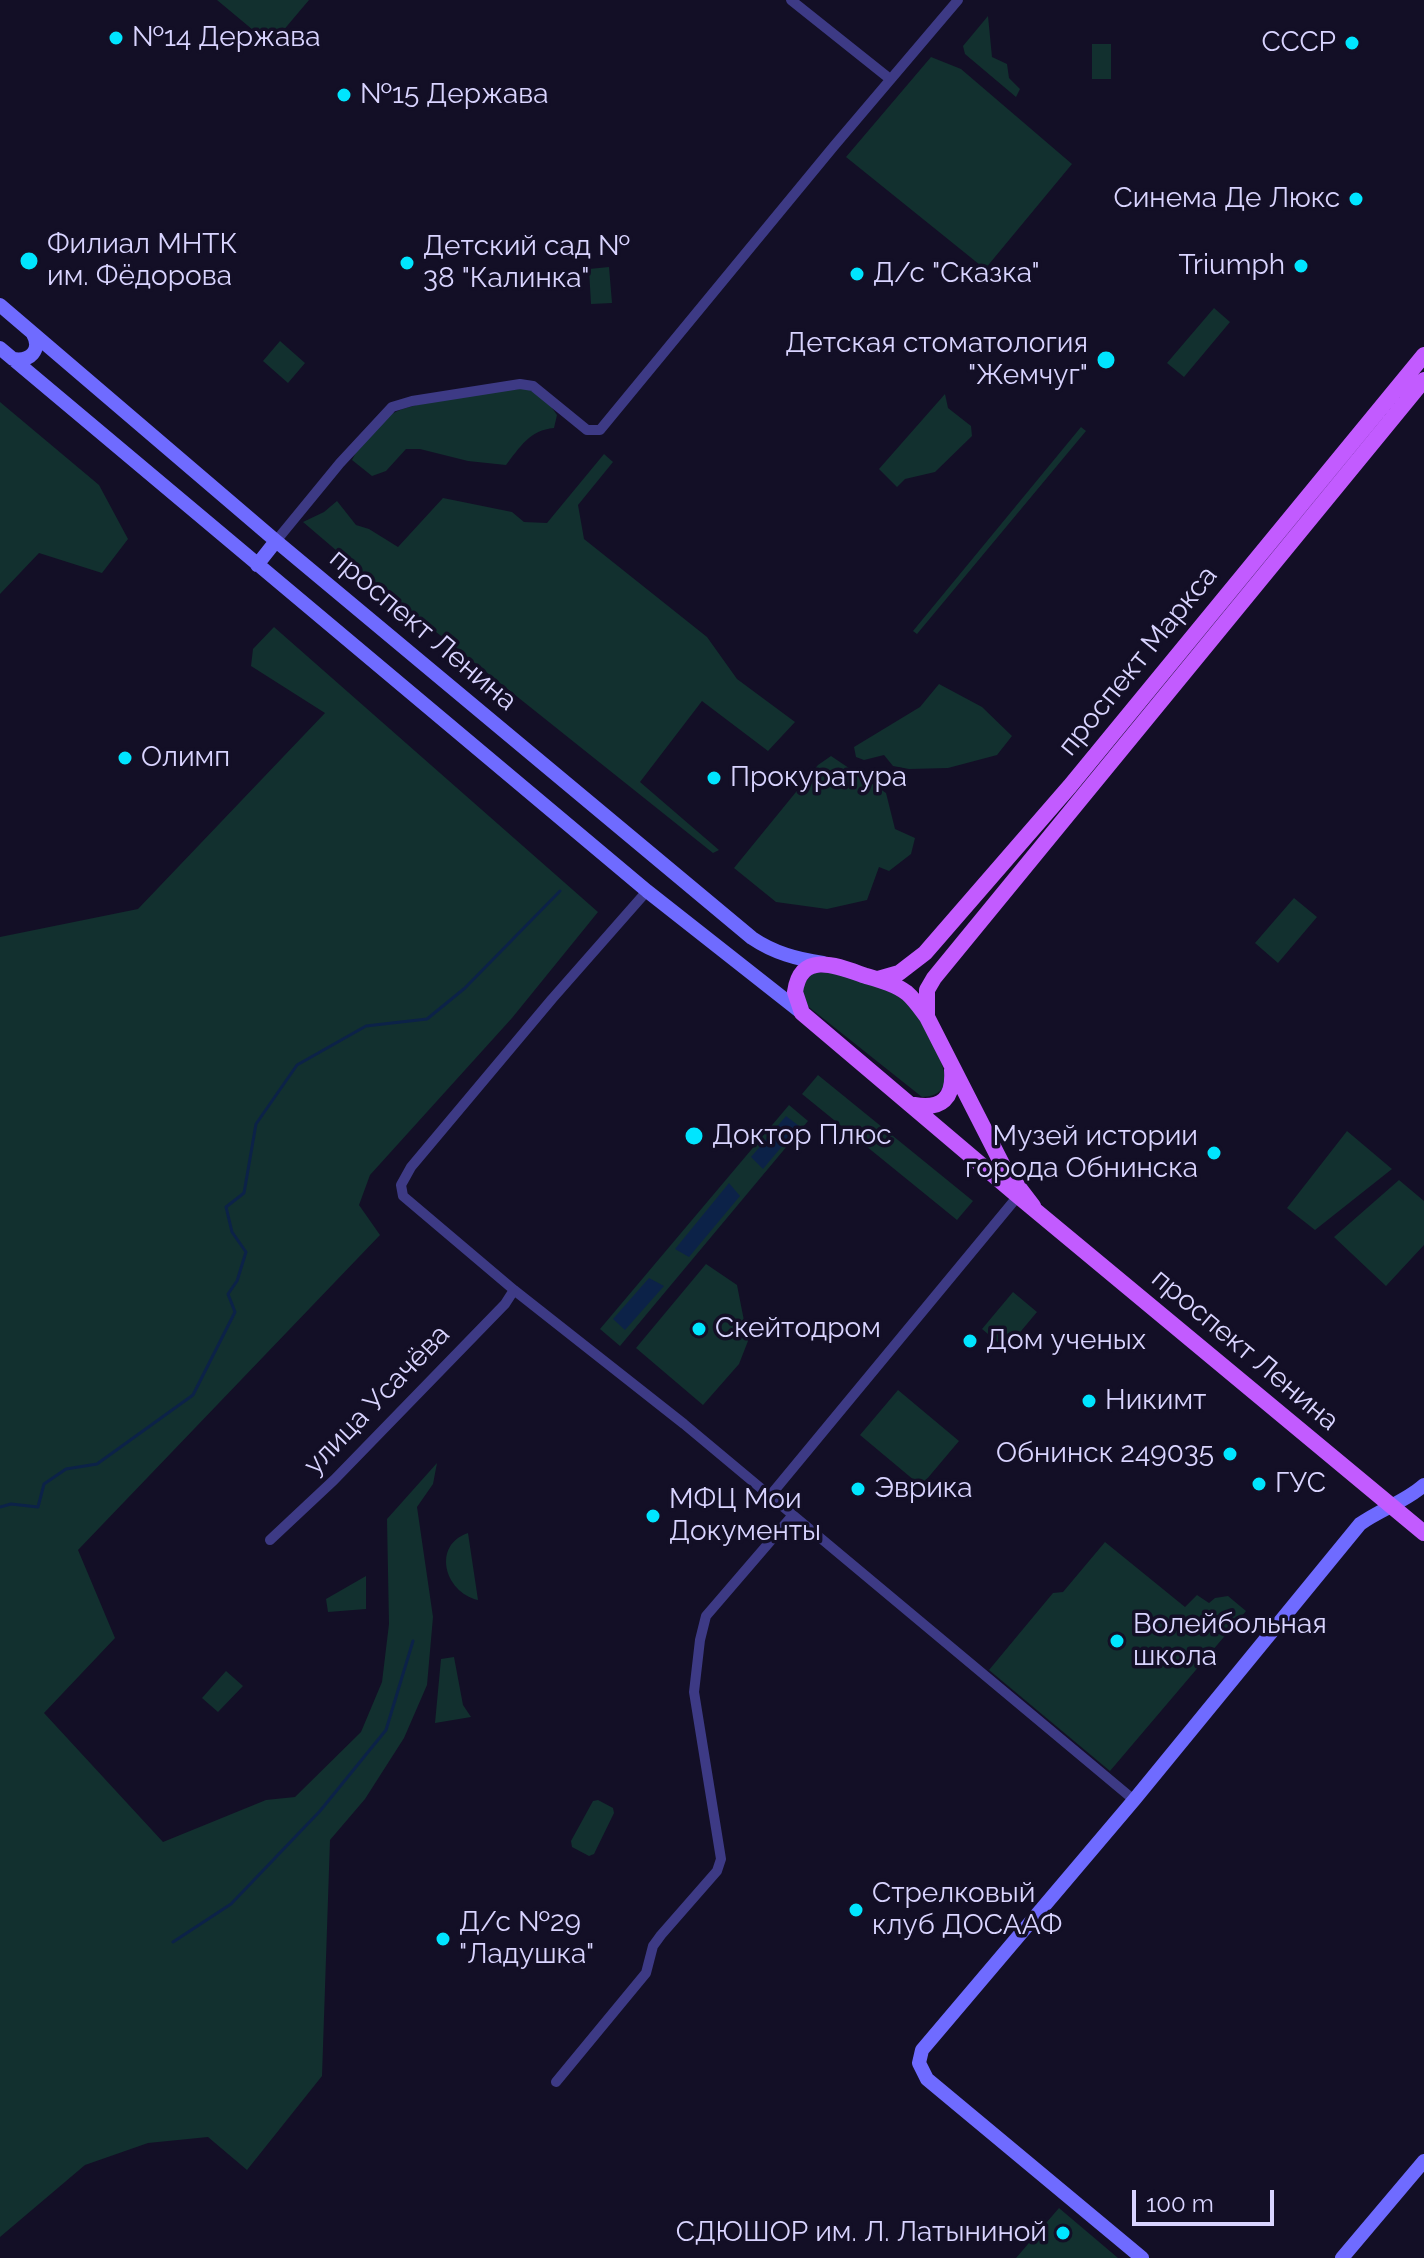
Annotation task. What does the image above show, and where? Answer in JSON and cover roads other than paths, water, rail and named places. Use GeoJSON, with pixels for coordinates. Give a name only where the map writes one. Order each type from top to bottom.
{"type":"FeatureCollection","features":[{"type":"Feature","properties":{"kind":"main road","name":"проспект Ленина"},"geometry":{"type":"LineString","coordinates":[[0,305],[276,541],[752,938],[775,952],[800,960],[829,963],[904,990],[927,1017],[1004,1168],[1033,1206]]}},
{"type":"Feature","properties":{"kind":"main road"},"geometry":{"type":"LineString","coordinates":[[13,359],[25,360],[34,354],[37,345],[33,334]]}},
{"type":"Feature","properties":{"kind":"main road","name":"проспект Ленина"},"geometry":{"type":"LineString","coordinates":[[0,348],[647,891],[802,1013],[1424,1533]]}},
{"type":"Feature","properties":{"kind":"main road","name":"проспект Маркса"},"geometry":{"type":"LineString","coordinates":[[877,979],[899,973],[925,953],[1070,786],[1424,355]]}},
{"type":"Feature","properties":{"kind":"main road","name":"проспект Маркса"},"geometry":{"type":"LineString","coordinates":[[927,1017],[927,990],[942,969],[1424,380]]}},
{"type":"Feature","properties":{"kind":"main road"},"geometry":{"type":"LineString","coordinates":[[257,565],[276,541]]}},
{"type":"Feature","properties":{"kind":"main road"},"geometry":{"type":"LineString","coordinates":[[925,953],[942,969]]}},
{"type":"Feature","properties":{"kind":"main road"},"geometry":{"type":"LineString","coordinates":[[802,1013],[795,992],[799,978],[810,967],[829,963]]}},
{"type":"Feature","properties":{"kind":"main road"},"geometry":{"type":"LineString","coordinates":[[913,1105],[928,1108],[948,1096],[953,1081],[952,1065]]}},
{"type":"Feature","properties":{"kind":"main road"},"geometry":{"type":"LineString","coordinates":[[1142,2258],[927,2079],[919,2063],[922,2050],[1134,1800],[1360,1524],[1409,1498],[1424,1485]]}},
{"type":"Feature","properties":{"kind":"main road"},"geometry":{"type":"LineString","coordinates":[[1342,2258],[1424,2161]]}},
{"type":"Feature","properties":{"kind":"street"},"geometry":{"type":"LineString","coordinates":[[791,0],[890,79]]}},
{"type":"Feature","properties":{"kind":"street"},"geometry":{"type":"LineString","coordinates":[[276,541],[368,430],[392,407],[520,384],[533,386],[587,430],[600,430],[957,1]]}},
{"type":"Feature","properties":{"kind":"street"},"geometry":{"type":"LineString","coordinates":[[647,891],[411,1167],[401,1185],[403,1196],[514,1290],[672,1414],[1134,1800]]}},
{"type":"Feature","properties":{"kind":"street"},"geometry":{"type":"LineString","coordinates":[[769,1497],[1018,1196]]}},
{"type":"Feature","properties":{"kind":"street","name":"улица Усачёва"},"geometry":{"type":"LineString","coordinates":[[270,1540],[334,1480],[505,1304],[514,1290]]}},
{"type":"Feature","properties":{"kind":"street"},"geometry":{"type":"LineString","coordinates":[[556,2082],[646,1973],[653,1946],[661,1935],[717,1871],[721,1859],[694,1692],[700,1640],[706,1616],[792,1516]]}},
{"type":"Feature","properties":{"kind":"water"},"geometry":{"type":"Polygon","coordinates":[[[786,1116],[799,1126],[763,1169],[751,1157],[786,1116]]]}},
{"type":"Feature","properties":{"kind":"water"},"geometry":{"type":"Polygon","coordinates":[[[729,1183],[740,1196],[689,1257],[675,1249],[729,1183]]]}},
{"type":"Feature","properties":{"kind":"water"},"geometry":{"type":"Polygon","coordinates":[[[649,1278],[664,1286],[625,1330],[613,1319],[649,1278]]]}},
{"type":"Feature","properties":{"kind":"waterway"},"geometry":{"type":"LineString","coordinates":[[0,1507],[11,1504],[38,1507],[44,1484],[66,1469],[97,1464],[193,1395],[235,1312],[228,1294],[237,1281],[246,1252],[232,1232],[226,1207],[244,1193],[256,1124],[297,1065],[366,1026],[427,1019],[465,988],[560,891]]}},
{"type":"Feature","properties":{"kind":"waterway"},"geometry":{"type":"LineString","coordinates":[[173,1942],[231,1904],[320,1811],[386,1730],[413,1641]]}},
{"type":"Feature","properties":{"kind":"place","name":"№14 Держава"},"geometry":{"type":"Point","coordinates":[116,38]}},
{"type":"Feature","properties":{"kind":"place","name":"СССР"},"geometry":{"type":"Point","coordinates":[1352,43]}},
{"type":"Feature","properties":{"kind":"place","name":"№15 Держава"},"geometry":{"type":"Point","coordinates":[344,95]}},
{"type":"Feature","properties":{"kind":"place","name":"Синема Де Люкс"},"geometry":{"type":"Point","coordinates":[1356,199]}},
{"type":"Feature","properties":{"kind":"place","name":"Филиал МНТК им. Фёдорова"},"geometry":{"type":"Point","coordinates":[29,261]}},
{"type":"Feature","properties":{"kind":"place","name":"Детский сад № 38 \"Калинка\""},"geometry":{"type":"Point","coordinates":[407,263]}},
{"type":"Feature","properties":{"kind":"place","name":"Triumph"},"geometry":{"type":"Point","coordinates":[1301,266]}},
{"type":"Feature","properties":{"kind":"place","name":"Д/с \"Сказка\""},"geometry":{"type":"Point","coordinates":[857,274]}},
{"type":"Feature","properties":{"kind":"place","name":"Детская стоматология \"Жемчуг\""},"geometry":{"type":"Point","coordinates":[1106,360]}},
{"type":"Feature","properties":{"kind":"place","name":"Олимп"},"geometry":{"type":"Point","coordinates":[125,758]}},
{"type":"Feature","properties":{"kind":"place","name":"Прокуратура"},"geometry":{"type":"Point","coordinates":[714,778]}},
{"type":"Feature","properties":{"kind":"place","name":"Доктор Плюс"},"geometry":{"type":"Point","coordinates":[694,1136]}},
{"type":"Feature","properties":{"kind":"place","name":"Музей истории города Обнинска"},"geometry":{"type":"Point","coordinates":[1214,1153]}},
{"type":"Feature","properties":{"kind":"place","name":"Скейтодром"},"geometry":{"type":"Point","coordinates":[699,1329]}},
{"type":"Feature","properties":{"kind":"place","name":"Дом ученых"},"geometry":{"type":"Point","coordinates":[970,1341]}},
{"type":"Feature","properties":{"kind":"place","name":"Никимт"},"geometry":{"type":"Point","coordinates":[1089,1401]}},
{"type":"Feature","properties":{"kind":"place","name":"Обнинск 249035"},"geometry":{"type":"Point","coordinates":[1230,1454]}},
{"type":"Feature","properties":{"kind":"place","name":"ГУС"},"geometry":{"type":"Point","coordinates":[1259,1484]}},
{"type":"Feature","properties":{"kind":"place","name":"Эврика"},"geometry":{"type":"Point","coordinates":[858,1489]}},
{"type":"Feature","properties":{"kind":"place","name":"МФЦ Мои Документы"},"geometry":{"type":"Point","coordinates":[653,1516]}},
{"type":"Feature","properties":{"kind":"place","name":"Волейбольная школа"},"geometry":{"type":"Point","coordinates":[1117,1641]}},
{"type":"Feature","properties":{"kind":"place","name":"Стрелковый клуб ДОСААФ"},"geometry":{"type":"Point","coordinates":[856,1910]}},
{"type":"Feature","properties":{"kind":"place","name":"Д/с №29 \"Ладушка\""},"geometry":{"type":"Point","coordinates":[443,1939]}},
{"type":"Feature","properties":{"kind":"place","name":"СДЮШОР им. Л. Латыниной"},"geometry":{"type":"Point","coordinates":[1063,2233]}}]}
